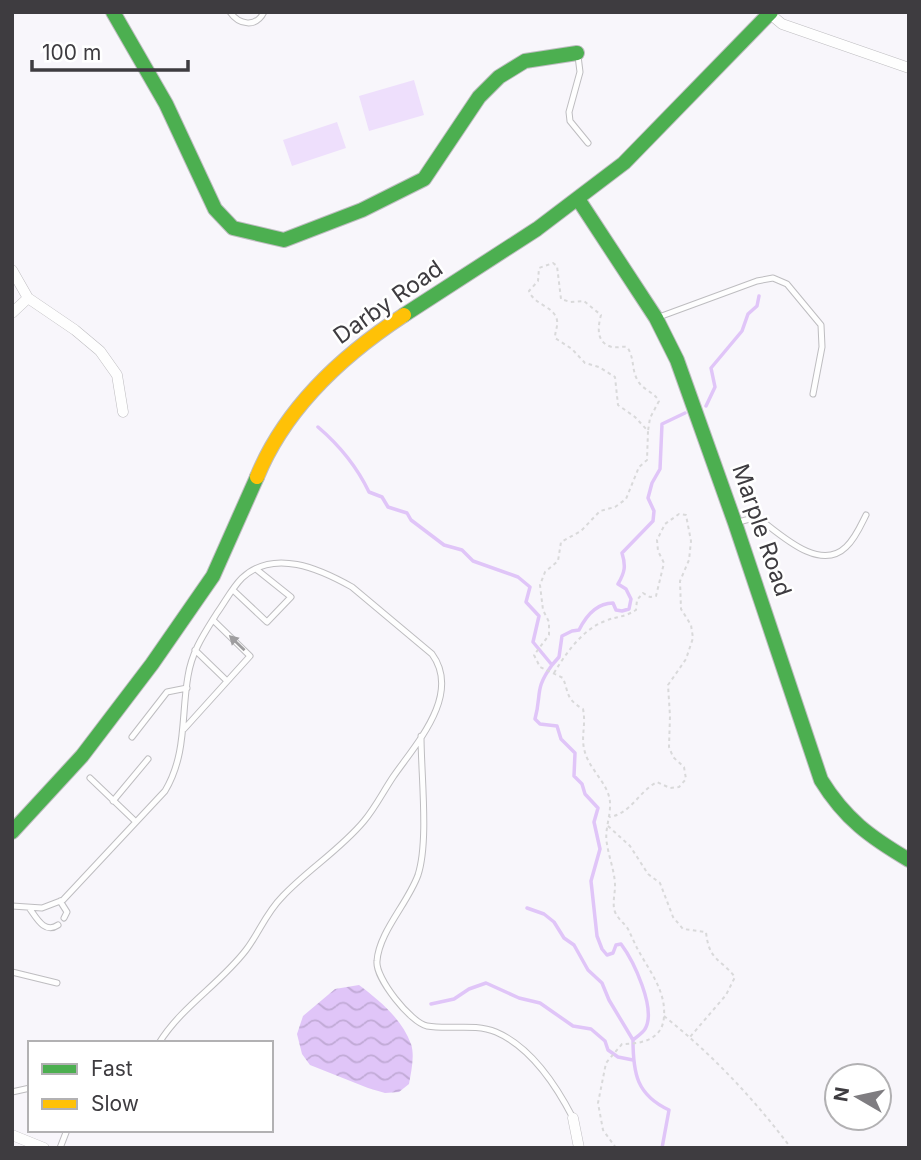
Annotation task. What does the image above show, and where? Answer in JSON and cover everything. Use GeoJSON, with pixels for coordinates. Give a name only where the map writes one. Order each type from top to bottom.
{"type":"FeatureCollection","features":[{"type":"Feature","properties":{"kind":"street"},"geometry":{"type":"LineString","coordinates":[[115,12],[166,104],[215,209],[233,228],[284,240],[362,210],[424,179],[479,97],[499,77],[525,61],[577,53]]}},
{"type":"Feature","properties":{"kind":"street"},"geometry":{"type":"LineString","coordinates":[[771,13],[782,24],[909,68]]}},
{"type":"Feature","properties":{"kind":"street","name":"Darby Road"},"geometry":{"type":"LineString","coordinates":[[12,832],[82,756],[152,664],[213,576],[240,519],[268,449],[293,414],[322,381],[366,340],[537,229],[578,199],[642,145],[771,13]]}},
{"type":"Feature","properties":{"kind":"street","name":"Marple Road"},"geometry":{"type":"LineString","coordinates":[[578,199],[656,318],[677,360],[736,523],[821,780],[839,810],[855,826],[909,860]]}},
{"type":"Feature","properties":{"kind":"street"},"geometry":{"type":"LineString","coordinates":[[12,270],[28,298],[100,351],[117,374],[123,412]]}},
{"type":"Feature","properties":{"kind":"street"},"geometry":{"type":"LineString","coordinates":[[12,313],[28,298]]}},
{"type":"Feature","properties":{"kind":"street"},"geometry":{"type":"LineString","coordinates":[[573,1118],[579,1148]]}},
{"type":"Feature","properties":{"kind":"street"},"geometry":{"type":"LineString","coordinates":[[12,1135],[44,1148]]}},
{"type":"Feature","properties":{"kind":"lane"},"geometry":{"type":"LineString","coordinates":[[230,12],[237,21],[254,23],[264,12]]}},
{"type":"Feature","properties":{"kind":"lane"},"geometry":{"type":"LineString","coordinates":[[577,53],[580,72],[569,112],[570,121],[588,143]]}},
{"type":"Feature","properties":{"kind":"lane"},"geometry":{"type":"LineString","coordinates":[[656,318],[757,281],[773,278],[787,284],[821,325],[822,347],[813,394]]}},
{"type":"Feature","properties":{"kind":"lane"},"geometry":{"type":"LineString","coordinates":[[736,523],[757,517],[811,554],[827,556],[845,548],[866,514]]}},
{"type":"Feature","properties":{"kind":"lane"},"geometry":{"type":"LineString","coordinates":[[12,906],[42,908],[60,901],[165,791],[182,748],[187,688],[195,650],[233,590],[242,579],[257,569],[272,563],[291,564],[340,579],[432,654],[437,661],[441,696],[432,721],[364,821],[283,896],[268,913],[246,950],[218,981],[197,998],[160,1041]]}},
{"type":"Feature","properties":{"kind":"lane"},"geometry":{"type":"LineString","coordinates":[[233,590],[267,622],[291,597],[257,569]]}},
{"type":"Feature","properties":{"kind":"lane"},"geometry":{"type":"LineString","coordinates":[[184,729],[250,656],[213,620]]}},
{"type":"Feature","properties":{"kind":"lane"},"geometry":{"type":"LineString","coordinates":[[195,650],[227,681]]}},
{"type":"Feature","properties":{"kind":"lane"},"geometry":{"type":"LineString","coordinates":[[132,737],[167,692],[187,688]]}},
{"type":"Feature","properties":{"kind":"lane"},"geometry":{"type":"LineString","coordinates":[[421,737],[422,855],[409,896],[381,946],[376,963],[380,974],[390,992],[409,1014],[425,1026],[473,1027],[495,1031],[516,1043],[536,1061],[564,1099],[573,1118]]}},
{"type":"Feature","properties":{"kind":"lane"},"geometry":{"type":"LineString","coordinates":[[113,801],[148,760]]}},
{"type":"Feature","properties":{"kind":"lane"},"geometry":{"type":"LineString","coordinates":[[90,778],[136,822]]}},
{"type":"Feature","properties":{"kind":"lane"},"geometry":{"type":"LineString","coordinates":[[60,901],[67,912],[64,918]]}},
{"type":"Feature","properties":{"kind":"lane"},"geometry":{"type":"LineString","coordinates":[[30,909],[47,928],[58,925]]}},
{"type":"Feature","properties":{"kind":"lane"},"geometry":{"type":"LineString","coordinates":[[12,972],[57,983]]}},
{"type":"Feature","properties":{"kind":"path"},"geometry":{"type":"LineString","coordinates":[[616,1148],[603,1130],[598,1104],[606,1063],[622,1044],[639,1045],[653,1038],[661,1028],[664,1016],[662,993],[645,958],[614,910],[615,883],[606,843],[610,802],[607,790],[587,757],[581,738],[585,718],[583,709],[567,696],[563,678],[541,667],[534,655],[549,635],[550,628],[541,598],[540,585],[545,572],[558,561],[561,542],[581,531],[600,511],[615,508],[626,499],[639,467],[647,460],[650,418],[659,401],[656,395],[639,384],[633,354],[627,347],[609,346],[601,340],[598,332],[601,315],[584,301],[570,302],[561,299],[557,266],[553,263],[539,268],[538,281],[528,291],[531,299],[554,312],[557,320],[555,338],[572,349],[585,363],[599,367],[615,377],[618,405],[648,431]]}},
{"type":"Feature","properties":{"kind":"path"},"geometry":{"type":"LineString","coordinates":[[553,673],[569,649],[585,634],[605,621],[624,618],[636,610],[643,593],[650,597],[656,596],[664,563],[658,551],[657,540],[665,524],[679,514],[686,514],[691,541],[690,561],[680,581],[681,609],[691,625],[693,638],[686,659],[668,685],[669,747],[673,757],[684,767],[686,779],[679,787],[670,788],[657,782],[644,789],[620,815],[608,817]]}},
{"type":"Feature","properties":{"kind":"path"},"geometry":{"type":"LineString","coordinates":[[608,826],[630,846],[648,874],[660,883],[673,917],[683,929],[706,932],[713,957],[729,968],[735,977],[726,995],[690,1037]]}},
{"type":"Feature","properties":{"kind":"path"},"geometry":{"type":"LineString","coordinates":[[664,1016],[690,1037],[753,1100],[791,1148]]}},
{"type":"Feature","properties":{"kind":"shaded area"},"geometry":{"type":"Polygon","coordinates":[[[414,80],[424,115],[369,131],[359,96],[414,80]]]}},
{"type":"Feature","properties":{"kind":"shaded area"},"geometry":{"type":"Polygon","coordinates":[[[337,122],[346,148],[292,166],[283,140],[337,122]]]}},
{"type":"Feature","properties":{"kind":"water"},"geometry":{"type":"Polygon","coordinates":[[[359,985],[396,1018],[411,1044],[413,1059],[409,1084],[399,1092],[385,1093],[368,1088],[310,1065],[302,1054],[297,1034],[303,1016],[335,989],[359,985]]]}},
{"type":"Feature","properties":{"kind":"waterway"},"geometry":{"type":"LineString","coordinates":[[706,406],[715,387],[711,368],[742,331],[748,314],[757,306],[759,296]]}},
{"type":"Feature","properties":{"kind":"waterway"},"geometry":{"type":"LineString","coordinates":[[552,665],[559,657],[562,636],[579,630],[597,608],[613,603],[616,610],[629,609],[631,599],[626,589],[618,584],[624,569],[622,553],[653,521],[654,511],[648,498],[660,469],[662,424],[685,413]]}},
{"type":"Feature","properties":{"kind":"waterway"},"geometry":{"type":"LineString","coordinates":[[318,427],[347,457],[369,492],[382,497],[388,507],[407,513],[411,520],[444,545],[462,550],[473,561],[518,577],[530,587],[526,602],[539,616],[533,642],[552,665],[541,686],[535,719],[540,724],[557,726],[561,739],[575,753],[574,776],[598,808],[594,822],[600,849],[591,881],[597,936],[607,955],[613,953],[616,945],[621,944],[632,961],[646,998],[648,1020],[644,1030],[633,1040],[634,1063],[644,1090],[650,1098],[669,1110],[662,1148]]}},
{"type":"Feature","properties":{"kind":"waterway"},"geometry":{"type":"LineString","coordinates":[[527,908],[544,914],[554,922],[564,938],[574,945],[588,970],[602,983],[633,1040]]}},
{"type":"Feature","properties":{"kind":"waterway"},"geometry":{"type":"LineString","coordinates":[[431,1004],[454,999],[469,989],[486,983],[519,998],[540,1003],[573,1026],[591,1029],[605,1041],[608,1050],[618,1057],[633,1060]]}},
{"type":"Feature","properties":{"kind":"traffic: fast"},"geometry":{"type":"LineString","coordinates":[[113,12],[166,104],[215,209],[233,228],[284,240],[362,210],[424,179],[479,97],[499,77],[525,61],[577,53]]}},
{"type":"Feature","properties":{"kind":"traffic: fast"},"geometry":{"type":"LineString","coordinates":[[404,315],[537,229],[624,163],[771,12]]}},
{"type":"Feature","properties":{"kind":"traffic: fast"},"geometry":{"type":"LineString","coordinates":[[578,199],[656,318],[677,360],[821,780],[839,806],[859,826],[909,860]]}},
{"type":"Feature","properties":{"kind":"traffic: fast"},"geometry":{"type":"LineString","coordinates":[[12,832],[82,756],[152,664],[213,576],[257,477]]}},
{"type":"Feature","properties":{"kind":"traffic: slow"},"geometry":{"type":"LineString","coordinates":[[257,477],[283,428],[318,385],[359,347],[404,315]]}}]}
